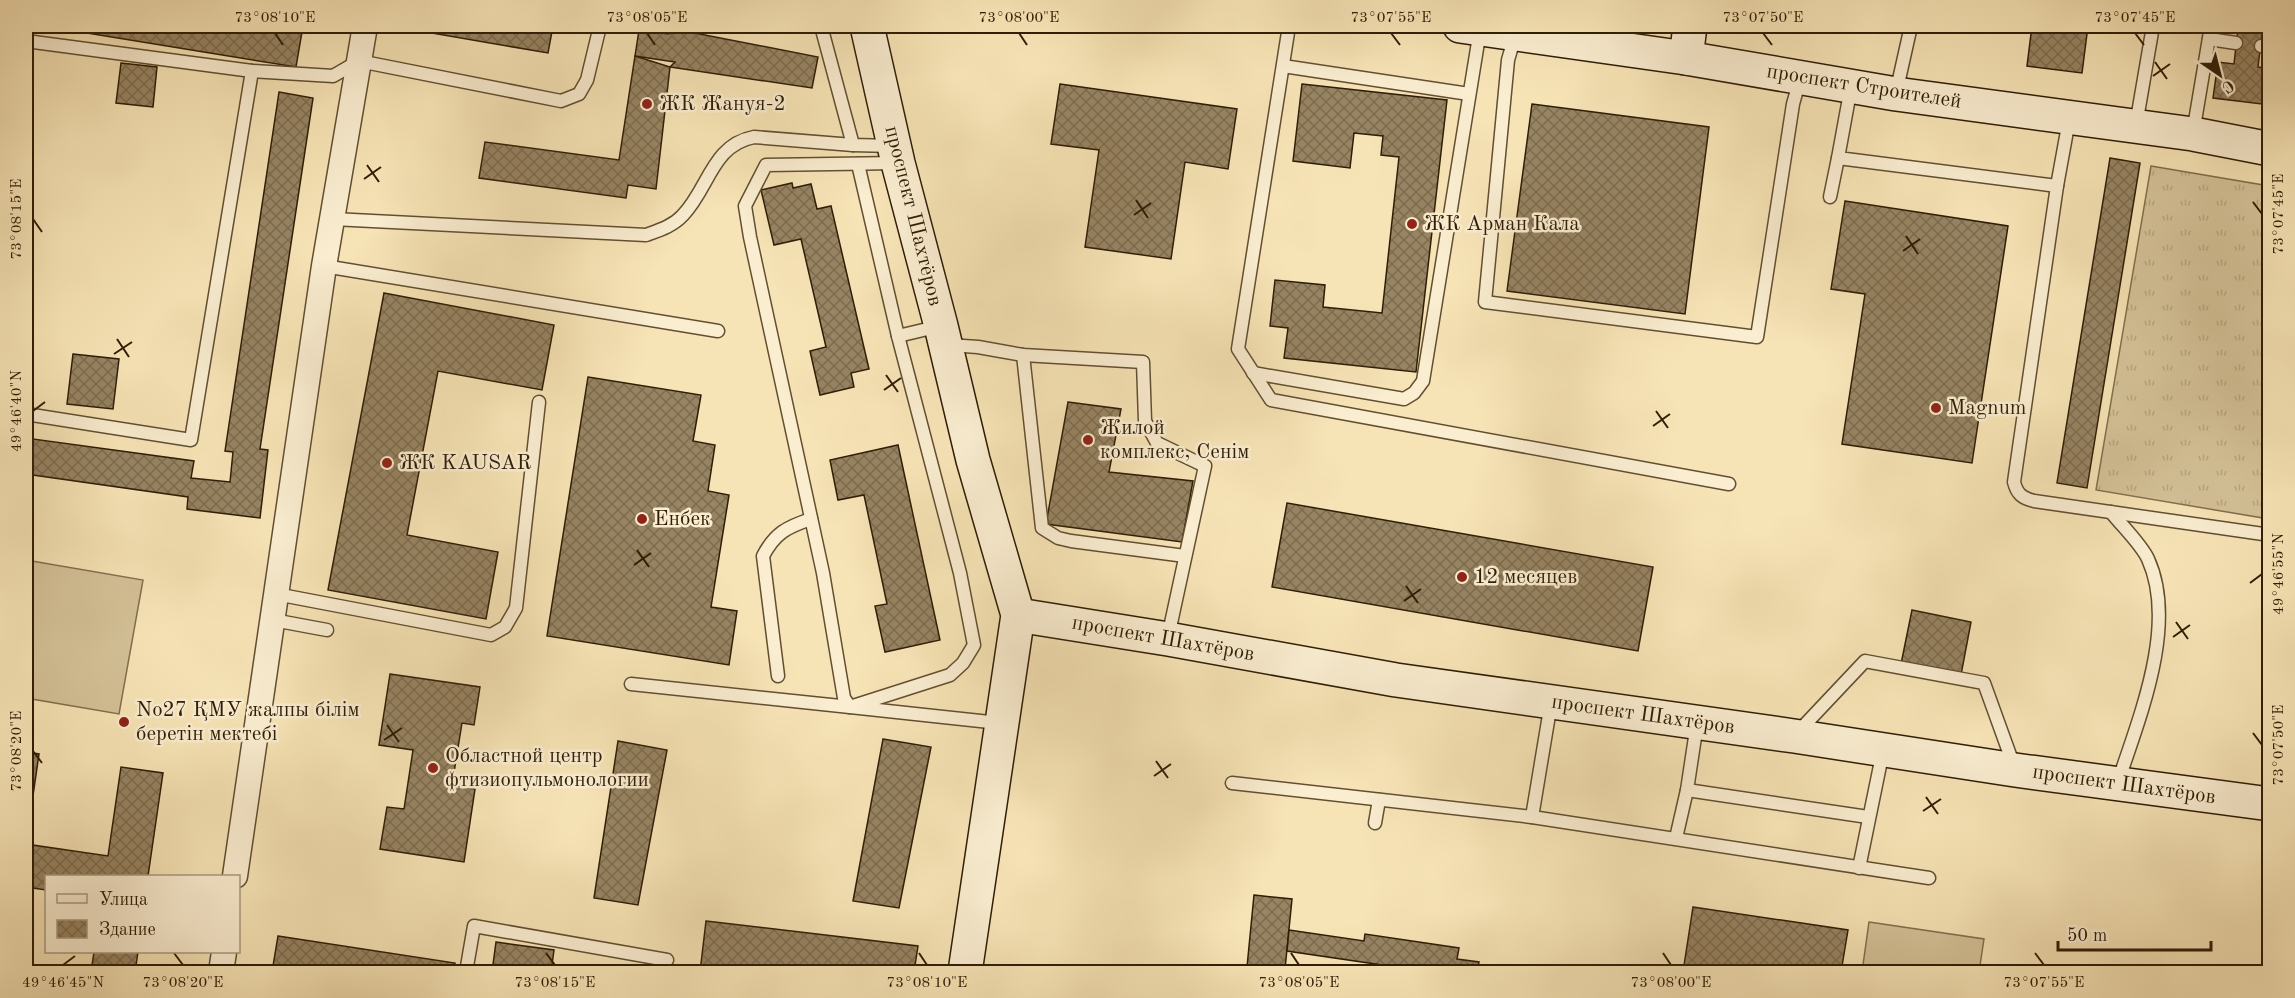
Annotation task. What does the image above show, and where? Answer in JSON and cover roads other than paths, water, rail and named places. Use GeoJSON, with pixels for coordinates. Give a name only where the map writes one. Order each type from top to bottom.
{"type":"FeatureCollection","features":[{"type":"Feature","properties":{"kind":"main road","name":"проспект Шахтёров"},"geometry":{"type":"LineString","coordinates":[[867,26],[896,154],[973,460],[1018,615],[1004,723],[965,972]]}},
{"type":"Feature","properties":{"kind":"main road"},"geometry":{"type":"LineString","coordinates":[[1686,58],[1690,26]]}},
{"type":"Feature","properties":{"kind":"main road","name":"проспект Строителей"},"geometry":{"type":"LineString","coordinates":[[1470,27],[1686,58],[1896,94],[2193,134],[2270,148]]}},
{"type":"Feature","properties":{"kind":"main road","name":"проспект Шахтёров"},"geometry":{"type":"LineString","coordinates":[[1018,615],[1396,680],[1794,736],[2015,770],[2270,804]]}},
{"type":"Feature","properties":{"kind":"street"},"geometry":{"type":"LineString","coordinates":[[235,875],[324,266],[365,26]]}},
{"type":"Feature","properties":{"kind":"street"},"geometry":{"type":"LineString","coordinates":[[221,972],[224,953]]}},
{"type":"Feature","properties":{"kind":"lane"},"geometry":{"type":"LineString","coordinates":[[26,42],[252,71],[333,76],[359,61],[561,101],[579,94],[587,80],[600,26]]}},
{"type":"Feature","properties":{"kind":"lane"},"geometry":{"type":"LineString","coordinates":[[821,26],[853,146]]}},
{"type":"Feature","properties":{"kind":"lane"},"geometry":{"type":"LineString","coordinates":[[1289,26],[1238,349],[1271,400],[1729,484]]}},
{"type":"Feature","properties":{"kind":"lane"},"geometry":{"type":"LineString","coordinates":[[1896,94],[1911,26]]}},
{"type":"Feature","properties":{"kind":"lane"},"geometry":{"type":"LineString","coordinates":[[2135,127],[2153,26]]}},
{"type":"Feature","properties":{"kind":"lane"},"geometry":{"type":"LineString","coordinates":[[2193,134],[2211,26]]}},
{"type":"Feature","properties":{"kind":"lane"},"geometry":{"type":"LineString","coordinates":[[1253,373],[1404,399],[1414,393],[1423,381],[1469,94],[1470,27]]}},
{"type":"Feature","properties":{"kind":"lane"},"geometry":{"type":"LineString","coordinates":[[1516,34],[1508,60],[1485,302],[1757,337],[1793,104],[1800,77]]}},
{"type":"Feature","properties":{"kind":"lane"},"geometry":{"type":"LineString","coordinates":[[2208,39],[2236,43]]}},
{"type":"Feature","properties":{"kind":"lane"},"geometry":{"type":"LineString","coordinates":[[1282,66],[1469,94]]}},
{"type":"Feature","properties":{"kind":"lane"},"geometry":{"type":"LineString","coordinates":[[26,414],[191,440],[252,71]]}},
{"type":"Feature","properties":{"kind":"lane"},"geometry":{"type":"LineString","coordinates":[[1830,197],[1851,85]]}},
{"type":"Feature","properties":{"kind":"lane"},"geometry":{"type":"LineString","coordinates":[[2069,119],[2057,186],[2014,482],[2017,491],[2024,499],[2270,536]]}},
{"type":"Feature","properties":{"kind":"lane"},"geometry":{"type":"LineString","coordinates":[[333,219],[646,235],[667,228],[684,214],[725,151],[740,140],[754,137],[853,146],[896,154]]}},
{"type":"Feature","properties":{"kind":"lane"},"geometry":{"type":"LineString","coordinates":[[850,707],[844,698],[811,519],[745,206],[766,165],[858,164],[896,154]]}},
{"type":"Feature","properties":{"kind":"lane"},"geometry":{"type":"LineString","coordinates":[[1838,158],[2057,186]]}},
{"type":"Feature","properties":{"kind":"lane"},"geometry":{"type":"LineString","coordinates":[[850,707],[950,675],[963,663],[974,645],[960,573],[898,336],[858,164]]}},
{"type":"Feature","properties":{"kind":"lane"},"geometry":{"type":"LineString","coordinates":[[324,266],[718,331]]}},
{"type":"Feature","properties":{"kind":"lane"},"geometry":{"type":"LineString","coordinates":[[898,336],[943,335],[978,347],[1023,355],[1143,362],[1145,421],[1157,443],[1205,466],[1168,639]]}},
{"type":"Feature","properties":{"kind":"lane"},"geometry":{"type":"LineString","coordinates":[[1023,355],[1042,528],[1058,538],[1071,541],[1185,556]]}},
{"type":"Feature","properties":{"kind":"lane"},"geometry":{"type":"LineString","coordinates":[[276,594],[491,635],[505,627],[516,608],[539,402]]}},
{"type":"Feature","properties":{"kind":"lane"},"geometry":{"type":"LineString","coordinates":[[2111,512],[2148,558],[2157,590],[2158,645],[2145,698],[2118,784]]}},
{"type":"Feature","properties":{"kind":"lane"},"geometry":{"type":"LineString","coordinates":[[778,676],[763,556],[771,542],[789,526],[811,519]]}},
{"type":"Feature","properties":{"kind":"lane"},"geometry":{"type":"LineString","coordinates":[[273,620],[327,630]]}},
{"type":"Feature","properties":{"kind":"lane"},"geometry":{"type":"LineString","coordinates":[[1794,736],[1865,661],[1984,684],[2015,770]]}},
{"type":"Feature","properties":{"kind":"lane"},"geometry":{"type":"LineString","coordinates":[[631,684],[1004,723]]}},
{"type":"Feature","properties":{"kind":"lane"},"geometry":{"type":"LineString","coordinates":[[1532,817],[1551,702]]}},
{"type":"Feature","properties":{"kind":"lane"},"geometry":{"type":"LineString","coordinates":[[1676,838],[1687,790],[1697,723]]}},
{"type":"Feature","properties":{"kind":"lane"},"geometry":{"type":"LineString","coordinates":[[1859,868],[1884,750]]}},
{"type":"Feature","properties":{"kind":"lane"},"geometry":{"type":"LineString","coordinates":[[1232,783],[1532,817],[1929,878]]}},
{"type":"Feature","properties":{"kind":"lane"},"geometry":{"type":"LineString","coordinates":[[1687,790],[1868,817]]}},
{"type":"Feature","properties":{"kind":"lane"},"geometry":{"type":"LineString","coordinates":[[1375,823],[1379,800]]}},
{"type":"Feature","properties":{"kind":"lane"},"geometry":{"type":"LineString","coordinates":[[466,972],[474,926],[667,960]]}},
{"type":"Feature","properties":{"kind":"place","name":"ЖК Жануя-2"},"geometry":{"type":"Point","coordinates":[647,104]}},
{"type":"Feature","properties":{"kind":"place","name":"ЖК Арман Кала"},"geometry":{"type":"Point","coordinates":[1412,224]}},
{"type":"Feature","properties":{"kind":"place","name":"Magnum"},"geometry":{"type":"Point","coordinates":[1936,408]}},
{"type":"Feature","properties":{"kind":"place","name":"Жилой комплекс, Сенiм"},"geometry":{"type":"Point","coordinates":[1088,440]}},
{"type":"Feature","properties":{"kind":"place","name":"ЖК KAUSAR"},"geometry":{"type":"Point","coordinates":[387,463]}},
{"type":"Feature","properties":{"kind":"place","name":"Енбек"},"geometry":{"type":"Point","coordinates":[642,519]}},
{"type":"Feature","properties":{"kind":"place","name":"12 месяцев"},"geometry":{"type":"Point","coordinates":[1462,577]}},
{"type":"Feature","properties":{"kind":"place","name":"No27 ҚМУ жалпы білім беретін мектебі"},"geometry":{"type":"Point","coordinates":[124,722]}},
{"type":"Feature","properties":{"kind":"place","name":"Областной центр фтизиопульмонологии"},"geometry":{"type":"Point","coordinates":[433,768]}}]}
